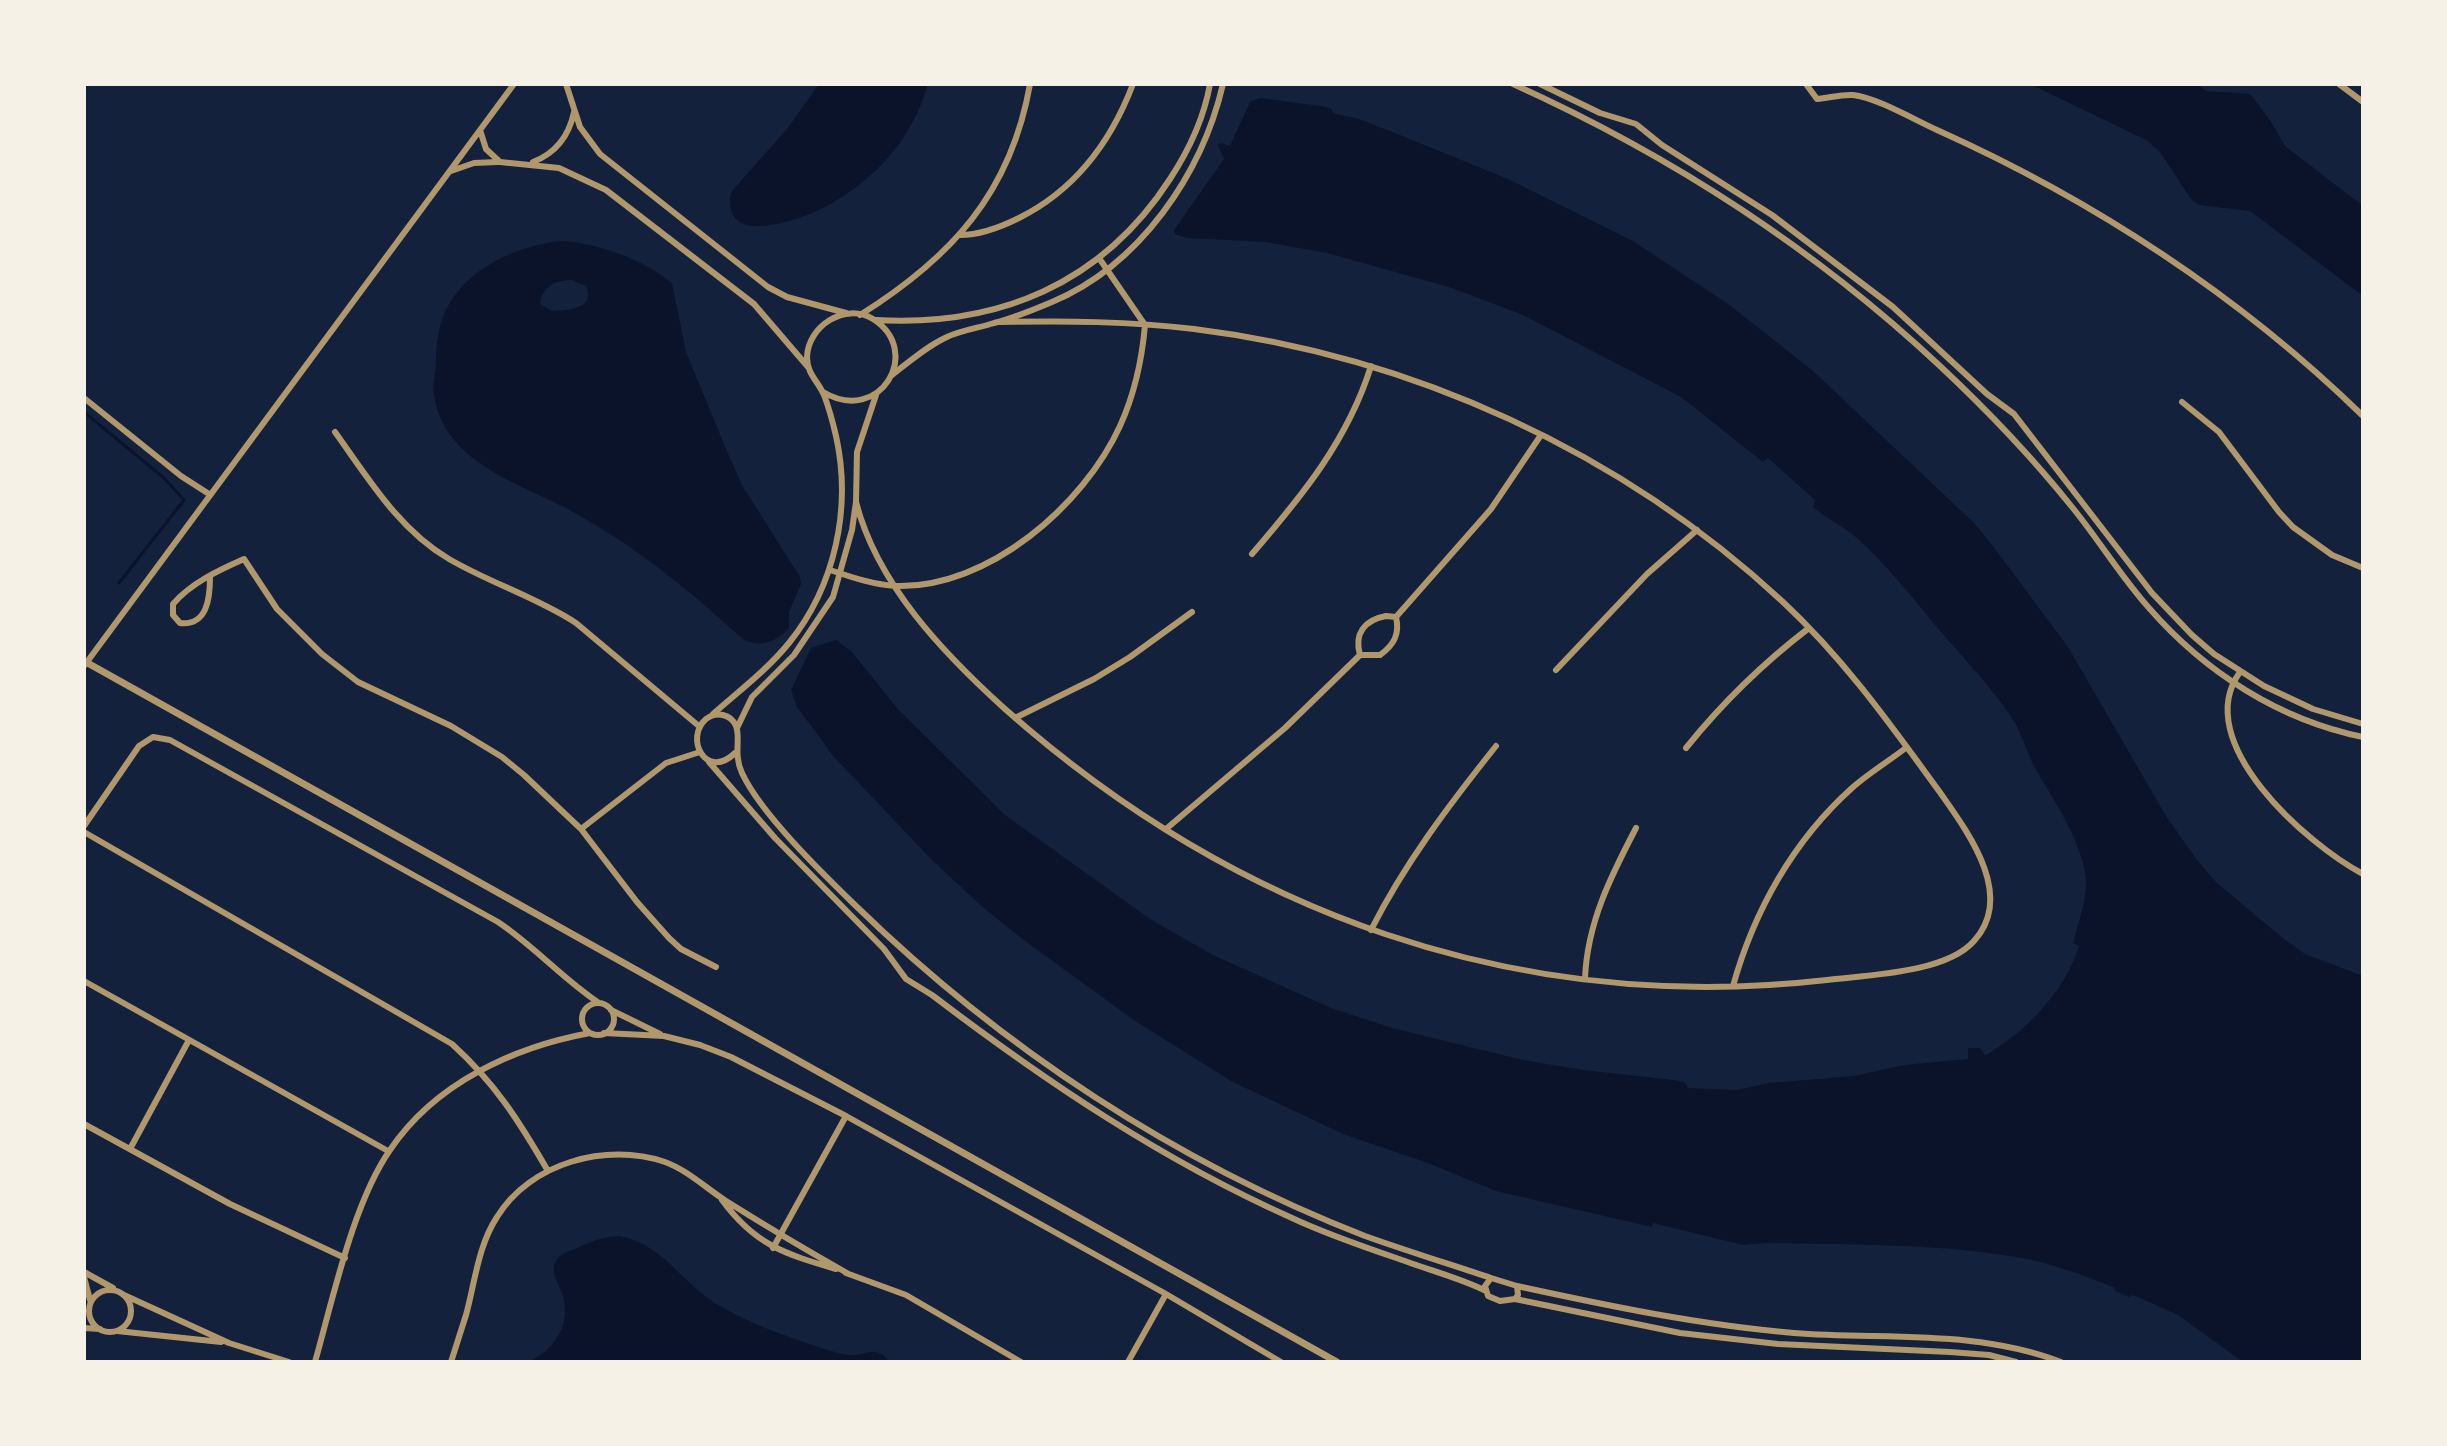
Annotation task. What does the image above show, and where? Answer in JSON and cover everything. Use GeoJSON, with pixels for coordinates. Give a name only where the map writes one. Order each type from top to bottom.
{"type":"FeatureCollection","features":[{"type":"Feature","properties":{"kind":"street"},"geometry":{"type":"LineString","coordinates":[[514,84],[84,663],[1337,1362]]}},
{"type":"Feature","properties":{"kind":"street"},"geometry":{"type":"LineString","coordinates":[[566,84],[587,139],[600,154],[768,287],[787,297],[873,320],[930,321],[996,310],[1055,286],[1099,258],[1139,221],[1175,172],[1199,123],[1210,84]]}},
{"type":"Feature","properties":{"kind":"street"},"geometry":{"type":"LineString","coordinates":[[860,315],[919,275],[960,235],[982,207],[1009,158],[1019,132],[1030,84]]}},
{"type":"Feature","properties":{"kind":"street"},"geometry":{"type":"LineString","coordinates":[[960,235],[980,233],[1007,224],[1050,200],[1075,180],[1109,135],[1133,84]]}},
{"type":"Feature","properties":{"kind":"street"},"geometry":{"type":"LineString","coordinates":[[1223,84],[1204,145],[1180,191],[1148,230],[1107,268],[1056,301],[1000,322],[946,337],[892,375],[876,395],[857,452],[856,502],[848,550],[833,597],[794,655],[752,697],[737,728],[735,753],[742,774],[753,792],[855,905],[927,972],[996,1029],[1129,1118],[1199,1159],[1354,1231],[1517,1286],[1596,1304],[1685,1320],[1779,1331],[1952,1338],[2020,1350],[2061,1362]]}},
{"type":"Feature","properties":{"kind":"street"},"geometry":{"type":"LineString","coordinates":[[1513,84],[1574,111],[1699,181],[1766,224],[1885,316],[1941,367],[2034,461],[2147,606],[2195,654],[2254,696],[2317,724],[2363,737]]}},
{"type":"Feature","properties":{"kind":"street"},"geometry":{"type":"LineString","coordinates":[[1540,84],[1600,113],[1636,124],[1662,145],[1772,215],[1893,307],[2008,410],[2169,613],[2214,654],[2288,698],[2363,724]]}},
{"type":"Feature","properties":{"kind":"street"},"geometry":{"type":"LineString","coordinates":[[1806,84],[1817,99],[1853,95],[1866,98],[1995,157],[2098,213],[2152,247],[2240,311],[2363,416]]}},
{"type":"Feature","properties":{"kind":"street"},"geometry":{"type":"LineString","coordinates":[[2339,84],[2363,102]]}},
{"type":"Feature","properties":{"kind":"street"},"geometry":{"type":"LineString","coordinates":[[530,164],[557,147],[571,127],[574,111]]}},
{"type":"Feature","properties":{"kind":"street"},"geometry":{"type":"LineString","coordinates":[[1616,135],[1614,128],[1619,118]]}},
{"type":"Feature","properties":{"kind":"street"},"geometry":{"type":"LineString","coordinates":[[480,130],[486,149],[500,162]]}},
{"type":"Feature","properties":{"kind":"street"},"geometry":{"type":"LineString","coordinates":[[1634,146],[1645,141],[1647,133]]}},
{"type":"Feature","properties":{"kind":"street"},"geometry":{"type":"LineString","coordinates":[[451,171],[474,163],[530,164],[559,168],[606,190],[754,304],[808,367],[813,381],[823,392],[849,402],[863,401],[876,395]]}},
{"type":"Feature","properties":{"kind":"street"},"geometry":{"type":"LineString","coordinates":[[1766,224],[1772,215]]}},
{"type":"Feature","properties":{"kind":"street"},"geometry":{"type":"LineString","coordinates":[[830,570],[894,586],[952,577],[1009,551],[1062,510],[1103,456],[1119,428],[1140,367],[1145,325],[1099,258]]}},
{"type":"Feature","properties":{"kind":"street"},"geometry":{"type":"LineString","coordinates":[[1885,316],[1893,307]]}},
{"type":"Feature","properties":{"kind":"street"},"geometry":{"type":"LineString","coordinates":[[808,367],[810,342],[816,331],[825,322],[849,314]]}},
{"type":"Feature","properties":{"kind":"street"},"geometry":{"type":"LineString","coordinates":[[873,320],[890,338],[895,363],[892,375]]}},
{"type":"Feature","properties":{"kind":"street"},"geometry":{"type":"LineString","coordinates":[[856,502],[873,554],[894,586],[959,664],[1015,718],[1064,760],[1166,829],[1247,877],[1305,905],[1414,944],[1486,961],[1585,979],[1688,987],[1869,975],[1935,963],[1962,952],[1981,933],[1991,910],[1987,873],[1946,801],[1878,706],[1785,603],[1697,530],[1617,476],[1467,400],[1333,356],[1210,331],[1145,325],[1000,322]]}},
{"type":"Feature","properties":{"kind":"street"},"geometry":{"type":"LineString","coordinates":[[1252,554],[1295,503],[1349,424],[1371,366]]}},
{"type":"Feature","properties":{"kind":"street"},"geometry":{"type":"LineString","coordinates":[[823,392],[836,436],[842,477],[840,527],[830,570],[818,598],[789,643],[700,727],[698,742],[700,752],[798,863],[884,949],[911,984],[1062,1090],[1183,1164],[1325,1232],[1461,1279],[1484,1290],[1495,1300],[1515,1299],[1680,1333],[1778,1344],[1989,1355],[2016,1362]]}},
{"type":"Feature","properties":{"kind":"street"},"geometry":{"type":"LineString","coordinates":[[84,398],[181,476],[209,494]]}},
{"type":"Feature","properties":{"kind":"street"},"geometry":{"type":"LineString","coordinates":[[2182,402],[2219,432],[2293,527],[2332,555],[2363,568]]}},
{"type":"Feature","properties":{"kind":"street"},"geometry":{"type":"LineString","coordinates":[[1995,422],[2001,412],[2008,410]]}},
{"type":"Feature","properties":{"kind":"street"},"geometry":{"type":"LineString","coordinates":[[2014,441],[2027,431]]}},
{"type":"Feature","properties":{"kind":"street"},"geometry":{"type":"LineString","coordinates":[[335,432],[382,498],[427,544],[448,559],[555,609],[576,623],[700,727]]}},
{"type":"Feature","properties":{"kind":"street"},"geometry":{"type":"LineString","coordinates":[[1166,829],[1285,728],[1360,655],[1380,655],[1388,649],[1397,635],[1396,617],[1491,509],[1541,435]]}},
{"type":"Feature","properties":{"kind":"street"},"geometry":{"type":"LineString","coordinates":[[1556,670],[1647,574],[1697,530]]}},
{"type":"Feature","properties":{"kind":"street"},"geometry":{"type":"LineString","coordinates":[[2106,550],[2114,543]]}},
{"type":"Feature","properties":{"kind":"street"},"geometry":{"type":"LineString","coordinates":[[210,577],[207,608],[198,619],[189,624],[180,623],[173,615],[173,604],[182,593],[210,577],[244,559],[277,609],[305,639],[341,670],[381,695],[451,726],[502,757],[547,794],[581,829],[669,938],[681,949],[716,967]]}},
{"type":"Feature","properties":{"kind":"street"},"geometry":{"type":"LineString","coordinates":[[1015,718],[1094,679],[1192,612]]}},
{"type":"Feature","properties":{"kind":"street"},"geometry":{"type":"LineString","coordinates":[[1360,655],[1357,645],[1363,627],[1377,618],[1396,617]]}},
{"type":"Feature","properties":{"kind":"street"},"geometry":{"type":"LineString","coordinates":[[1686,748],[1712,715],[1753,673],[1809,628]]}},
{"type":"Feature","properties":{"kind":"street"},"geometry":{"type":"LineString","coordinates":[[2240,672],[2232,683],[2227,719],[2240,752],[2275,804],[2308,838],[2363,874]]}},
{"type":"Feature","properties":{"kind":"street"},"geometry":{"type":"LineString","coordinates":[[713,714],[728,717],[737,728]]}},
{"type":"Feature","properties":{"kind":"street"},"geometry":{"type":"LineString","coordinates":[[548,1171],[518,1120],[481,1070],[452,1044],[84,829],[139,746],[153,737],[170,740],[498,922],[528,944],[578,990],[664,1036]]}},
{"type":"Feature","properties":{"kind":"street"},"geometry":{"type":"LineString","coordinates":[[1371,930],[1412,858],[1496,746]]}},
{"type":"Feature","properties":{"kind":"street"},"geometry":{"type":"LineString","coordinates":[[1733,986],[1757,919],[1792,857],[1854,786],[1907,747]]}},
{"type":"Feature","properties":{"kind":"street"},"geometry":{"type":"LineString","coordinates":[[581,829],[666,763],[700,752]]}},
{"type":"Feature","properties":{"kind":"street"},"geometry":{"type":"LineString","coordinates":[[709,762],[723,762],[735,753]]}},
{"type":"Feature","properties":{"kind":"street"},"geometry":{"type":"LineString","coordinates":[[1585,979],[1589,937],[1599,906],[1636,828]]}},
{"type":"Feature","properties":{"kind":"street"},"geometry":{"type":"LineString","coordinates":[[798,863],[807,854]]}},
{"type":"Feature","properties":{"kind":"street"},"geometry":{"type":"LineString","coordinates":[[901,971],[903,964],[915,961]]}},
{"type":"Feature","properties":{"kind":"street"},"geometry":{"type":"LineString","coordinates":[[921,989],[927,982],[927,972]]}},
{"type":"Feature","properties":{"kind":"street"},"geometry":{"type":"LineString","coordinates":[[84,981],[388,1151]]}},
{"type":"Feature","properties":{"kind":"street"},"geometry":{"type":"LineString","coordinates":[[571,1036],[582,1021],[586,1008],[578,990]]}},
{"type":"Feature","properties":{"kind":"street"},"geometry":{"type":"LineString","coordinates":[[586,1008],[599,1003]]}},
{"type":"Feature","properties":{"kind":"street"},"geometry":{"type":"LineString","coordinates":[[604,1033],[613,1023],[611,1010]]}},
{"type":"Feature","properties":{"kind":"street"},"geometry":{"type":"LineString","coordinates":[[582,1021],[590,1033]]}},
{"type":"Feature","properties":{"kind":"street"},"geometry":{"type":"LineString","coordinates":[[989,1037],[996,1029]]}},
{"type":"Feature","properties":{"kind":"street"},"geometry":{"type":"LineString","coordinates":[[315,1362],[365,1200],[388,1151],[403,1132],[434,1103],[481,1070],[527,1048],[571,1036],[604,1033],[664,1036],[731,1057],[846,1116],[1166,1294],[1281,1362]]}},
{"type":"Feature","properties":{"kind":"street"},"geometry":{"type":"LineString","coordinates":[[130,1149],[189,1040]]}},
{"type":"Feature","properties":{"kind":"street"},"geometry":{"type":"LineString","coordinates":[[773,1248],[846,1116]]}},
{"type":"Feature","properties":{"kind":"street"},"geometry":{"type":"LineString","coordinates":[[1122,1128],[1129,1118]]}},
{"type":"Feature","properties":{"kind":"street"},"geometry":{"type":"LineString","coordinates":[[84,1124],[230,1204],[345,1258]]}},
{"type":"Feature","properties":{"kind":"street"},"geometry":{"type":"LineString","coordinates":[[451,1362],[481,1252],[497,1216],[514,1195],[548,1171],[576,1160],[597,1156],[636,1156],[667,1163],[780,1235],[847,1273]]}},
{"type":"Feature","properties":{"kind":"street"},"geometry":{"type":"LineString","coordinates":[[1258,1202],[1263,1191]]}},
{"type":"Feature","properties":{"kind":"street"},"geometry":{"type":"LineString","coordinates":[[720,1197],[736,1219],[773,1248],[906,1295],[1021,1362]]}},
{"type":"Feature","properties":{"kind":"street"},"geometry":{"type":"LineString","coordinates":[[1406,1262],[1412,1252]]}},
{"type":"Feature","properties":{"kind":"street"},"geometry":{"type":"LineString","coordinates":[[84,1274],[229,1343],[289,1362]]}},
{"type":"Feature","properties":{"kind":"street"},"geometry":{"type":"LineString","coordinates":[[84,1274],[90,1302]]}},
{"type":"Feature","properties":{"kind":"street"},"geometry":{"type":"LineString","coordinates":[[1484,1290],[1491,1278]]}},
{"type":"Feature","properties":{"kind":"street"},"geometry":{"type":"LineString","coordinates":[[1515,1299],[1517,1286]]}},
{"type":"Feature","properties":{"kind":"street"},"geometry":{"type":"LineString","coordinates":[[100,1329],[86,1313],[90,1302],[98,1293],[116,1290]]}},
{"type":"Feature","properties":{"kind":"street"},"geometry":{"type":"LineString","coordinates":[[1128,1362],[1166,1294]]}},
{"type":"Feature","properties":{"kind":"street"},"geometry":{"type":"LineString","coordinates":[[117,1331],[131,1314],[131,1307],[124,1295]]}},
{"type":"Feature","properties":{"kind":"street"},"geometry":{"type":"LineString","coordinates":[[1591,1315],[1596,1304]]}},
{"type":"Feature","properties":{"kind":"street"},"geometry":{"type":"LineString","coordinates":[[84,1328],[229,1343]]}},
{"type":"Feature","properties":{"kind":"street"},"geometry":{"type":"LineString","coordinates":[[1778,1344],[1779,1331]]}},
{"type":"Feature","properties":{"kind":"street"},"geometry":{"type":"LineString","coordinates":[[1950,1352],[1952,1338]]}},
{"type":"Feature","properties":{"kind":"water"},"geometry":{"type":"Polygon","coordinates":[[[819,84],[928,84],[918,112],[896,149],[849,192],[819,210],[792,220],[761,226],[747,225],[737,219],[731,209],[731,192],[787,129],[819,84]]]}},
{"type":"Feature","properties":{"kind":"water"},"geometry":{"type":"Polygon","coordinates":[[[2030,84],[2197,84],[2206,91],[2250,94],[2285,146],[2363,206],[2363,296],[2250,211],[2199,205],[2190,198],[2160,152],[2146,140],[2030,84]]]}},
{"type":"Feature","properties":{"kind":"water"},"geometry":{"type":"Polygon","coordinates":[[[1260,98],[1322,106],[1332,109],[1333,113],[1359,119],[1508,179],[1633,241],[1728,304],[1812,370],[1974,523],[2068,647],[2166,816],[2197,860],[2217,883],[2305,954],[2363,976],[2363,1362],[2243,1362],[2178,1315],[2092,1279],[2034,1261],[1926,1247],[1743,1245],[1496,1191],[1428,1163],[1343,1134],[1231,1081],[1135,1021],[1017,935],[930,858],[834,757],[797,707],[791,690],[811,648],[836,640],[852,652],[898,709],[1005,815],[1150,919],[1213,955],[1331,1008],[1392,1028],[1523,1060],[1685,1082],[1688,1088],[1737,1090],[1769,1083],[1854,1076],[1904,1065],[1968,1059],[1968,1048],[1980,1048],[1985,1055],[1988,1054],[2031,1021],[2055,993],[2079,946],[2073,943],[2085,899],[2082,859],[2072,833],[2034,766],[2016,724],[1901,584],[1852,534],[1813,507],[1815,500],[1768,458],[1763,462],[1681,397],[1523,315],[1449,287],[1327,253],[1266,242],[1187,238],[1175,234],[1174,230],[1224,159],[1218,145],[1230,146],[1250,102],[1260,98]]]}},
{"type":"Feature","properties":{"kind":"water"},"geometry":{"type":"Polygon","coordinates":[[[559,241],[603,248],[649,267],[672,283],[686,352],[729,456],[742,485],[800,577],[801,584],[789,612],[789,628],[774,640],[757,643],[744,640],[682,586],[615,537],[568,509],[486,468],[453,438],[441,419],[433,387],[438,336],[445,312],[454,297],[478,272],[508,255],[559,241]],[[572,280],[555,283],[547,288],[540,304],[552,311],[579,307],[587,299],[586,286],[572,280]]]}},
{"type":"Feature","properties":{"kind":"water"},"geometry":{"type":"Polygon","coordinates":[[[619,1236],[653,1250],[706,1297],[746,1319],[835,1352],[851,1355],[881,1353],[889,1362],[528,1362],[553,1344],[565,1317],[563,1296],[554,1270],[558,1258],[593,1241],[619,1236]]]}},
{"type":"Feature","properties":{"kind":"waterway"},"geometry":{"type":"LineString","coordinates":[[84,412],[164,478],[184,500],[119,583]]}}]}
